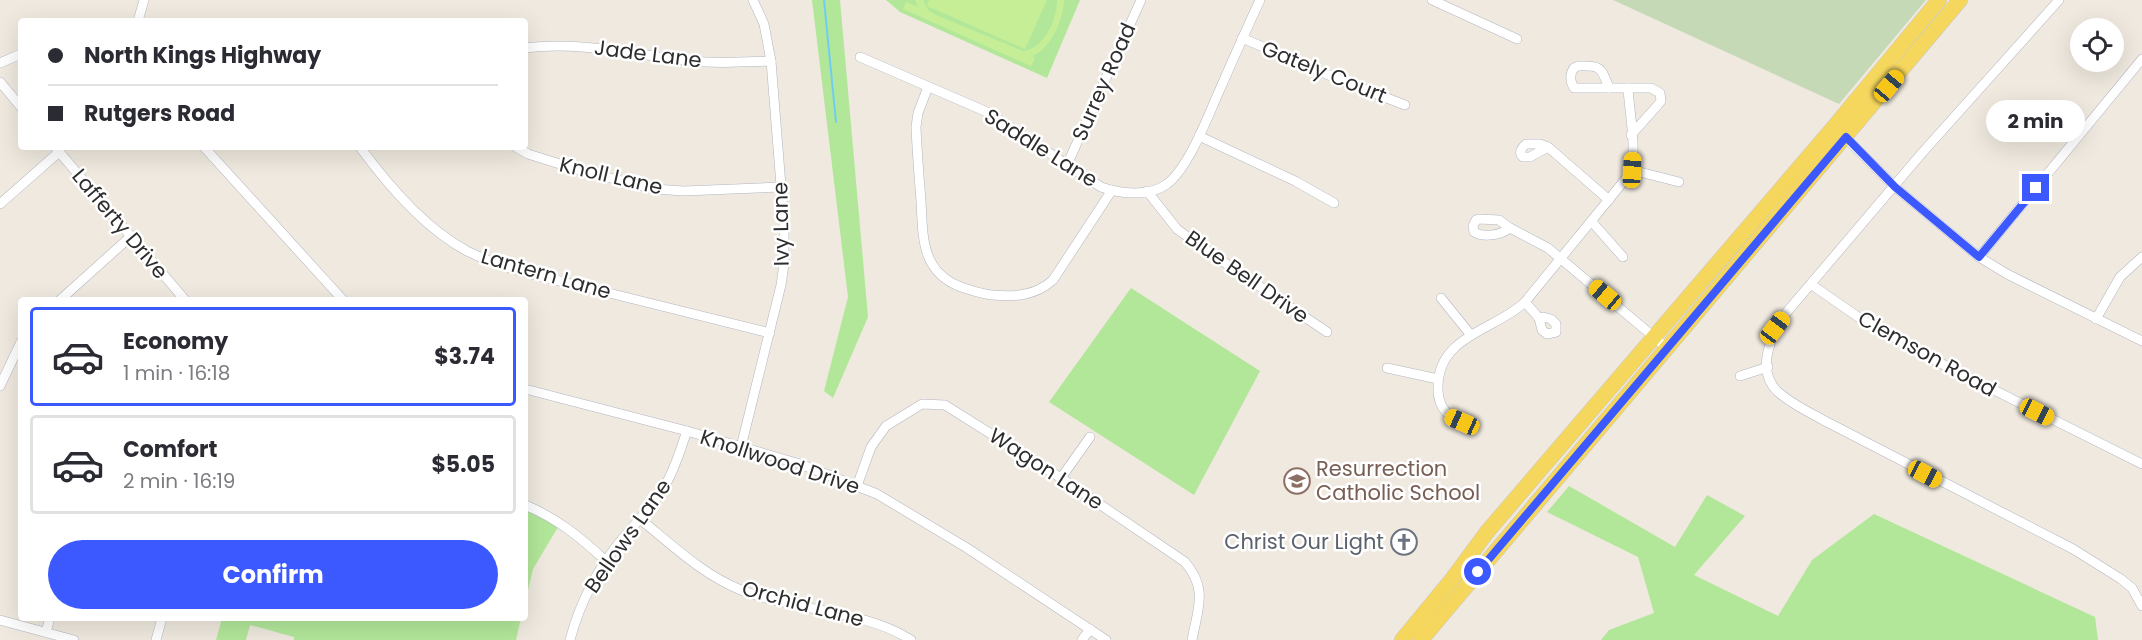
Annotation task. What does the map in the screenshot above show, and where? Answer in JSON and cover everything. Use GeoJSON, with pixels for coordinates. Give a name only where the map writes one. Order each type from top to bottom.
{"type":"FeatureCollection","features":[{"type":"Feature","properties":{"kind":"main road"},"geometry":{"type":"LineString","coordinates":[[1421,640],[1667,348],[1840,132],[1940,0]]}},
{"type":"Feature","properties":{"kind":"main road"},"geometry":{"type":"LineString","coordinates":[[1402,640],[1487,532],[1654,337],[1960,0]]}},
{"type":"Feature","properties":{"kind":"street"},"geometry":{"type":"LineString","coordinates":[[139,18],[144,0]]}},
{"type":"Feature","properties":{"kind":"street","name":"Ivy Lane"},"geometry":{"type":"LineString","coordinates":[[741,447],[770,333],[784,264],[784,223],[771,61],[764,24],[753,0]]}},
{"type":"Feature","properties":{"kind":"street","name":"Surrey Road"},"geometry":{"type":"LineString","coordinates":[[1066,165],[1141,0]]}},
{"type":"Feature","properties":{"kind":"street","name":"Saddle Lane"},"geometry":{"type":"LineString","coordinates":[[860,57],[987,112],[1101,187],[1135,193],[1167,184],[1180,170],[1199,136],[1260,0]]}},
{"type":"Feature","properties":{"kind":"street"},"geometry":{"type":"LineString","coordinates":[[1432,0],[1517,39]]}},
{"type":"Feature","properties":{"kind":"street"},"geometry":{"type":"LineString","coordinates":[[2059,0],[1922,153],[1775,328],[1767,353],[1768,367],[1775,389],[1788,400],[2073,549],[2138,590],[2142,606]]}},
{"type":"Feature","properties":{"kind":"street","name":"Gately Court"},"geometry":{"type":"LineString","coordinates":[[1242,38],[1405,105]]}},
{"type":"Feature","properties":{"kind":"street","name":"Jade Lane"},"geometry":{"type":"LineString","coordinates":[[528,48],[579,45],[693,61],[731,63],[771,61]]}},
{"type":"Feature","properties":{"kind":"street"},"geometry":{"type":"LineString","coordinates":[[0,63],[18,55]]}},
{"type":"Feature","properties":{"kind":"street"},"geometry":{"type":"LineString","coordinates":[[1979,257],[2142,59]]}},
{"type":"Feature","properties":{"kind":"street"},"geometry":{"type":"LineString","coordinates":[[0,82],[18,103]]}},
{"type":"Feature","properties":{"kind":"street"},"geometry":{"type":"LineString","coordinates":[[928,87],[918,113],[916,127],[924,244],[935,270],[953,284],[997,296],[1023,295],[1040,290],[1053,280],[1112,190]]}},
{"type":"Feature","properties":{"kind":"street"},"geometry":{"type":"LineString","coordinates":[[1609,88],[1657,90],[1661,97],[1657,106],[1631,135]]}},
{"type":"Feature","properties":{"kind":"street"},"geometry":{"type":"LineString","coordinates":[[1474,428],[1450,416],[1442,408],[1438,393],[1441,368],[1448,355],[1470,334],[1514,312],[1525,302],[1632,170],[1628,88]]}},
{"type":"Feature","properties":{"kind":"street"},"geometry":{"type":"LineString","coordinates":[[1840,132],[1895,187],[1979,257],[2007,274],[2142,341]]}},
{"type":"Feature","properties":{"kind":"street"},"geometry":{"type":"LineString","coordinates":[[1199,136],[1295,181],[1334,203]]}},
{"type":"Feature","properties":{"kind":"street"},"geometry":{"type":"LineString","coordinates":[[1548,147],[1609,200]]}},
{"type":"Feature","properties":{"kind":"street"},"geometry":{"type":"LineString","coordinates":[[0,204],[56,150]]}},
{"type":"Feature","properties":{"kind":"street","name":"Lafferty Drive"},"geometry":{"type":"LineString","coordinates":[[58,150],[182,297]]}},
{"type":"Feature","properties":{"kind":"street"},"geometry":{"type":"LineString","coordinates":[[207,150],[340,297]]}},
{"type":"Feature","properties":{"kind":"street","name":"Lantern Lane"},"geometry":{"type":"LineString","coordinates":[[362,150],[399,195],[444,235],[466,250],[491,262],[770,333]]}},
{"type":"Feature","properties":{"kind":"street","name":"Knoll Lane"},"geometry":{"type":"LineString","coordinates":[[521,150],[579,170],[654,189],[684,191],[781,187]]}},
{"type":"Feature","properties":{"kind":"street"},"geometry":{"type":"LineString","coordinates":[[1632,170],[1679,182]]}},
{"type":"Feature","properties":{"kind":"street","name":"Blue Bell Drive"},"geometry":{"type":"LineString","coordinates":[[1147,191],[1177,229],[1327,332]]}},
{"type":"Feature","properties":{"kind":"street"},"geometry":{"type":"LineString","coordinates":[[1592,222],[1623,257]]}},
{"type":"Feature","properties":{"kind":"street"},"geometry":{"type":"LineString","coordinates":[[1510,228],[1548,248],[1667,348]]}},
{"type":"Feature","properties":{"kind":"street"},"geometry":{"type":"LineString","coordinates":[[63,297],[130,237]]}},
{"type":"Feature","properties":{"kind":"street"},"geometry":{"type":"LineString","coordinates":[[2096,319],[2120,277],[2142,257]]}},
{"type":"Feature","properties":{"kind":"street","name":"Clemson Road"},"geometry":{"type":"LineString","coordinates":[[1812,285],[1861,319],[1946,366],[2142,464]]}},
{"type":"Feature","properties":{"kind":"street"},"geometry":{"type":"LineString","coordinates":[[1441,298],[1470,334]]}},
{"type":"Feature","properties":{"kind":"street"},"geometry":{"type":"LineString","coordinates":[[1525,302],[1539,318]]}},
{"type":"Feature","properties":{"kind":"street"},"geometry":{"type":"LineString","coordinates":[[0,386],[18,348]]}},
{"type":"Feature","properties":{"kind":"street"},"geometry":{"type":"LineString","coordinates":[[1740,376],[1768,367]]}},
{"type":"Feature","properties":{"kind":"street"},"geometry":{"type":"LineString","coordinates":[[1387,368],[1438,379]]}},
{"type":"Feature","properties":{"kind":"street","name":"Knollwood Drive"},"geometry":{"type":"LineString","coordinates":[[528,390],[687,431],[800,464],[877,494],[967,548],[1106,640]]}},
{"type":"Feature","properties":{"kind":"street","name":"Wagon Lane"},"geometry":{"type":"LineString","coordinates":[[857,486],[871,447],[886,426],[922,404],[945,405],[1061,478],[1185,562],[1195,573],[1200,589],[1200,601],[1192,640]]}},
{"type":"Feature","properties":{"kind":"street","name":"Bellows Lane"},"geometry":{"type":"LineString","coordinates":[[570,640],[577,614],[606,561],[665,487],[687,431]]}},
{"type":"Feature","properties":{"kind":"street"},"geometry":{"type":"LineString","coordinates":[[1061,478],[1090,437]]}},
{"type":"Feature","properties":{"kind":"street"},"geometry":{"type":"LineString","coordinates":[[528,506],[559,522],[606,561]]}},
{"type":"Feature","properties":{"kind":"street","name":"Orchid Lane"},"geometry":{"type":"LineString","coordinates":[[639,519],[698,566],[740,590],[792,605],[877,623],[911,640]]}},
{"type":"Feature","properties":{"kind":"street"},"geometry":{"type":"LineString","coordinates":[[0,620],[74,640]]}},
{"type":"Feature","properties":{"kind":"street"},"geometry":{"type":"LineString","coordinates":[[46,632],[49,621]]}},
{"type":"Feature","properties":{"kind":"street"},"geometry":{"type":"LineString","coordinates":[[156,640],[161,621]]}},
{"type":"Feature","properties":{"kind":"street"},"geometry":{"type":"LineString","coordinates":[[1082,640],[1090,629]]}},
{"type":"Feature","properties":{"kind":"green space"},"geometry":{"type":"Polygon","coordinates":[[[812,0],[840,0],[868,317],[833,398],[824,391],[848,297],[812,0]]]}},
{"type":"Feature","properties":{"kind":"green space"},"geometry":{"type":"Polygon","coordinates":[[[886,0],[1080,0],[1047,78],[900,12],[886,0]]]}},
{"type":"Feature","properties":{"kind":"green space"},"geometry":{"type":"Polygon","coordinates":[[[915,0],[923,0],[928,10],[936,15],[1023,51],[1037,45],[1043,39],[1055,16],[1057,0],[1064,0],[1055,33],[1045,47],[1032,56],[1035,58],[1031,66],[903,9],[906,2],[918,7],[915,0]]]}},
{"type":"Feature","properties":{"kind":"green space"},"geometry":{"type":"Polygon","coordinates":[[[929,0],[1047,0],[1025,49],[927,6],[929,0]]]}},
{"type":"Feature","properties":{"kind":"green space"},"geometry":{"type":"Polygon","coordinates":[[[1613,0],[1926,0],[1839,104],[1613,0]]]}},
{"type":"Feature","properties":{"kind":"green space"},"geometry":{"type":"Polygon","coordinates":[[[1131,288],[1260,371],[1194,495],[1049,402],[1131,288]]]}},
{"type":"Feature","properties":{"kind":"green space"},"geometry":{"type":"Polygon","coordinates":[[[1569,486],[1675,547],[1707,495],[1745,516],[1694,575],[1778,616],[1812,560],[1874,514],[2095,617],[2098,640],[1601,640],[1609,630],[1654,613],[1638,557],[1547,512],[1569,486]]]}},
{"type":"Feature","properties":{"kind":"green space"},"geometry":{"type":"Polygon","coordinates":[[[528,510],[561,522],[533,569],[528,590],[528,510]]]}},
{"type":"Feature","properties":{"kind":"green space"},"geometry":{"type":"Polygon","coordinates":[[[221,621],[520,621],[516,640],[294,640],[294,637],[250,625],[246,640],[216,640],[221,621]]]}},
{"type":"Feature","properties":{"kind":"waterway"},"geometry":{"type":"LineString","coordinates":[[824,0],[836,122]]}},
{"type":"Feature","properties":{"kind":"place","name":"Resurrection Catholic School"},"geometry":{"type":"Point","coordinates":[1297,481]}},
{"type":"Feature","properties":{"kind":"place","name":"Christ Our Light"},"geometry":{"type":"Point","coordinates":[1404,542]}},
{"type":"Feature","properties":{"kind":"route"},"geometry":{"type":"LineString","coordinates":[[1478,572],[1846,137],[1895,187],[1979,257],[2036,188]]}}]}
